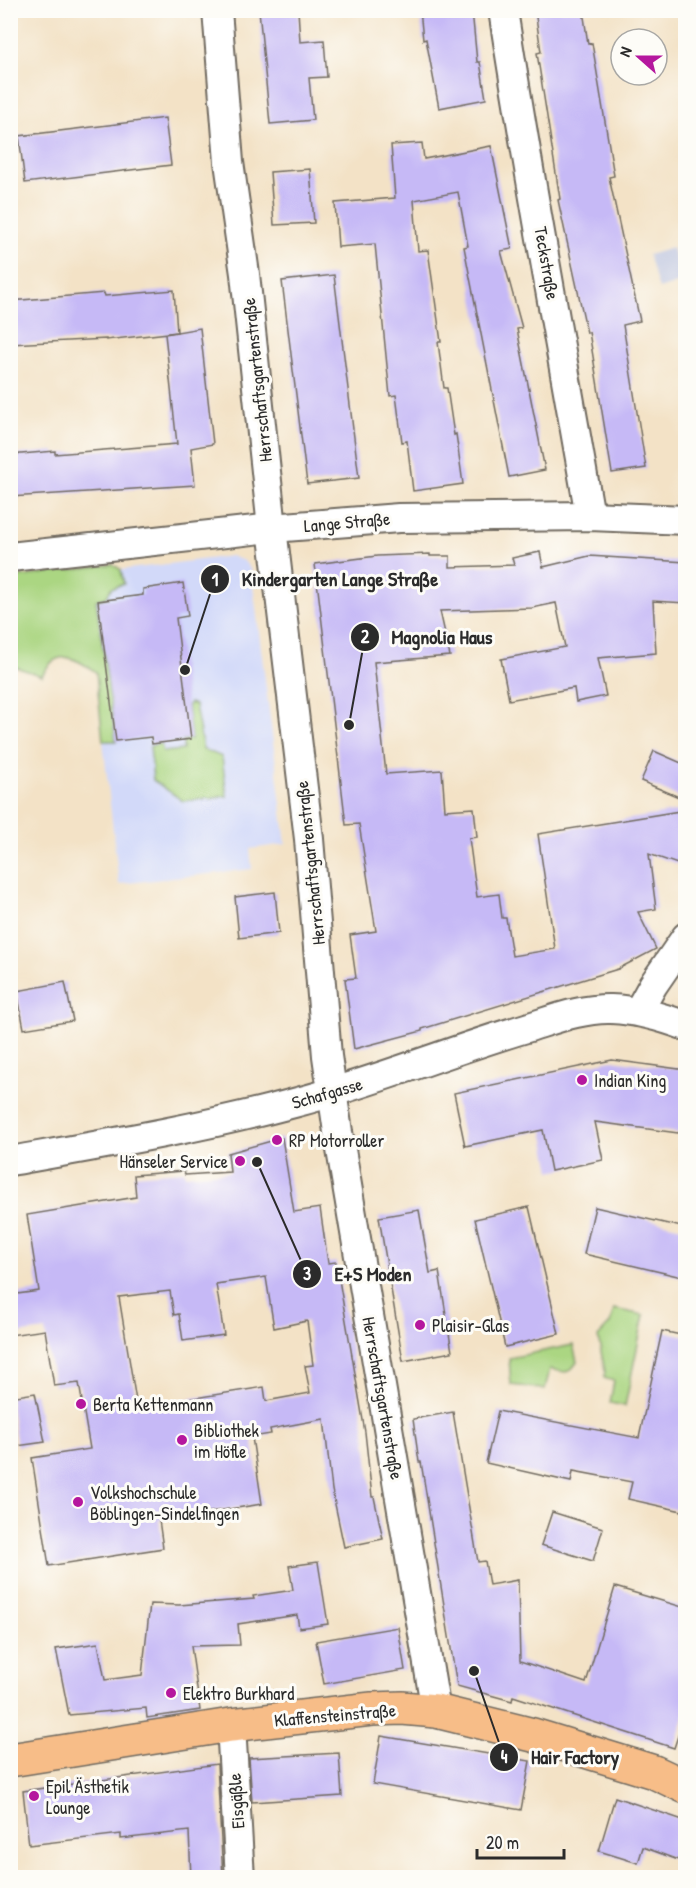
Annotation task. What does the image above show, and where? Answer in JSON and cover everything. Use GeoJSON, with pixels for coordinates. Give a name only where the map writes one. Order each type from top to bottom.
{"type":"FeatureCollection","features":[{"type":"Feature","properties":{"kind":"main road","name":"Klaffensteinstraße"},"geometry":{"type":"LineString","coordinates":[[10,1760],[231,1725],[372,1709],[436,1711],[585,1750],[654,1772],[686,1787]]}},
{"type":"Feature","properties":{"kind":"street","name":"Herrschaftsgartenstraße"},"geometry":{"type":"LineString","coordinates":[[217,10],[229,162],[245,274],[309,839],[327,1056],[436,1711]]}},
{"type":"Feature","properties":{"kind":"street","name":"Teckstraße"},"geometry":{"type":"LineString","coordinates":[[503,10],[521,130],[538,211],[590,516]]}},
{"type":"Feature","properties":{"kind":"street","name":"Lange Straße"},"geometry":{"type":"LineString","coordinates":[[10,557],[272,528],[399,518],[590,516],[686,520]]}},
{"type":"Feature","properties":{"kind":"street"},"geometry":{"type":"LineString","coordinates":[[638,1012],[653,985],[686,937]]}},
{"type":"Feature","properties":{"kind":"street","name":"Schafgasse"},"geometry":{"type":"LineString","coordinates":[[10,1161],[122,1142],[296,1103],[492,1038],[567,1016],[609,1009],[638,1012],[686,1026]]}},
{"type":"Feature","properties":{"kind":"street","name":"Eisgäßle"},"geometry":{"type":"LineString","coordinates":[[231,1725],[240,1878]]}},
{"type":"Feature","properties":{"kind":"shaded area"},"geometry":{"type":"Polygon","coordinates":[[[672,248],[683,281],[659,289],[648,255],[672,248]]]}},
{"type":"Feature","properties":{"kind":"shaded area"},"geometry":{"type":"Polygon","coordinates":[[[231,556],[244,561],[251,570],[286,844],[250,849],[252,869],[119,884],[103,741],[115,741],[96,600],[107,597],[111,588],[124,584],[121,570],[231,556]]]}},
{"type":"Feature","properties":{"kind":"green space"},"geometry":{"type":"Polygon","coordinates":[[[113,564],[121,570],[124,584],[111,588],[107,597],[96,600],[116,741],[103,741],[96,672],[81,662],[66,658],[53,661],[42,676],[10,665],[11,578],[113,564]]]}},
{"type":"Feature","properties":{"kind":"green space"},"geometry":{"type":"Polygon","coordinates":[[[190,703],[195,705],[203,749],[222,757],[227,796],[183,801],[153,780],[150,746],[161,743],[163,752],[183,750],[183,740],[191,739],[187,706],[190,703]]]}},
{"type":"Feature","properties":{"kind":"green space"},"geometry":{"type":"Polygon","coordinates":[[[614,1309],[644,1315],[625,1406],[610,1403],[614,1381],[604,1378],[605,1371],[598,1337],[610,1324],[614,1309]]]}},
{"type":"Feature","properties":{"kind":"green space"},"geometry":{"type":"Polygon","coordinates":[[[573,1345],[577,1362],[568,1371],[550,1369],[545,1389],[511,1385],[509,1358],[573,1345]]]}},
{"type":"Feature","properties":{"kind":"building"},"geometry":{"type":"Polygon","coordinates":[[[259,10],[298,10],[300,42],[324,40],[327,77],[309,78],[313,120],[270,124],[259,10]]]}},
{"type":"Feature","properties":{"kind":"building"},"geometry":{"type":"Polygon","coordinates":[[[420,10],[472,10],[477,62],[480,62],[486,99],[439,108],[426,39],[423,40],[420,10]]]}},
{"type":"Feature","properties":{"kind":"building"},"geometry":{"type":"Polygon","coordinates":[[[535,10],[583,10],[588,44],[592,43],[614,176],[609,177],[640,321],[623,325],[646,468],[612,473],[589,332],[587,333],[558,200],[560,199],[537,53],[541,52],[535,10]]]}},
{"type":"Feature","properties":{"kind":"building"},"geometry":{"type":"Polygon","coordinates":[[[165,118],[171,165],[25,183],[19,136],[165,118]]]}},
{"type":"Feature","properties":{"kind":"building"},"geometry":{"type":"Polygon","coordinates":[[[422,143],[424,159],[491,146],[512,249],[501,251],[522,328],[517,329],[545,470],[509,477],[464,247],[468,246],[458,192],[414,200],[418,251],[428,250],[441,342],[438,342],[444,388],[447,388],[463,484],[413,491],[407,441],[402,442],[396,395],[390,396],[375,244],[338,247],[335,203],[395,198],[391,145],[422,143]]]}},
{"type":"Feature","properties":{"kind":"building"},"geometry":{"type":"Polygon","coordinates":[[[310,169],[314,223],[274,225],[270,172],[310,169]]]}},
{"type":"Feature","properties":{"kind":"building"},"geometry":{"type":"Polygon","coordinates":[[[334,275],[359,478],[307,484],[282,281],[334,275]]]}},
{"type":"Feature","properties":{"kind":"building"},"geometry":{"type":"Polygon","coordinates":[[[174,290],[177,332],[106,340],[10,344],[10,301],[174,290]]]}},
{"type":"Feature","properties":{"kind":"building"},"geometry":{"type":"Polygon","coordinates":[[[200,328],[213,444],[191,448],[195,485],[10,497],[10,455],[55,451],[55,454],[177,444],[165,334],[200,328]]]}},
{"type":"Feature","properties":{"kind":"building"},"geometry":{"type":"Polygon","coordinates":[[[540,552],[543,567],[589,556],[686,562],[686,603],[653,601],[656,653],[598,658],[606,696],[576,702],[574,688],[509,700],[501,659],[565,647],[556,603],[532,608],[440,611],[450,656],[374,662],[386,774],[442,770],[445,810],[474,808],[477,837],[469,838],[477,897],[499,894],[502,918],[506,918],[512,956],[555,949],[538,834],[686,810],[686,867],[649,854],[656,909],[638,912],[656,949],[618,969],[422,1029],[422,1031],[354,1049],[345,979],[356,978],[350,935],[376,931],[359,824],[346,825],[315,564],[377,556],[430,554],[430,556],[450,556],[450,567],[514,565],[512,558],[540,552]]]}},
{"type":"Feature","properties":{"kind":"building"},"geometry":{"type":"Polygon","coordinates":[[[183,583],[188,616],[176,618],[191,739],[152,744],[151,737],[116,741],[98,601],[143,595],[143,589],[183,583]]]}},
{"type":"Feature","properties":{"kind":"building"},"geometry":{"type":"Polygon","coordinates":[[[654,751],[686,765],[686,800],[641,781],[654,751]]]}},
{"type":"Feature","properties":{"kind":"building"},"geometry":{"type":"Polygon","coordinates":[[[275,892],[279,933],[239,938],[235,897],[275,892]]]}},
{"type":"Feature","properties":{"kind":"building"},"geometry":{"type":"Polygon","coordinates":[[[65,982],[73,1021],[24,1029],[17,991],[65,982]]]}},
{"type":"Feature","properties":{"kind":"building"},"geometry":{"type":"Polygon","coordinates":[[[612,1060],[686,1070],[686,1126],[678,1133],[595,1122],[603,1160],[551,1171],[543,1130],[465,1146],[454,1093],[612,1060]]]}},
{"type":"Feature","properties":{"kind":"building"},"geometry":{"type":"Polygon","coordinates":[[[282,1138],[294,1212],[320,1208],[328,1263],[336,1262],[365,1432],[372,1497],[374,1497],[383,1539],[344,1547],[332,1490],[324,1419],[270,1429],[271,1434],[252,1437],[262,1504],[159,1520],[163,1548],[49,1566],[32,1458],[90,1449],[79,1383],[54,1386],[45,1330],[10,1335],[10,1295],[39,1291],[27,1215],[136,1197],[134,1175],[184,1171],[185,1175],[230,1172],[228,1153],[282,1138]],[[266,1277],[216,1284],[224,1335],[183,1341],[179,1314],[174,1315],[170,1291],[119,1297],[137,1407],[264,1387],[266,1401],[310,1393],[305,1366],[313,1365],[307,1321],[274,1328],[266,1277]]]}},
{"type":"Feature","properties":{"kind":"building"},"geometry":{"type":"Polygon","coordinates":[[[529,1207],[559,1334],[505,1347],[475,1219],[529,1207]]]}},
{"type":"Feature","properties":{"kind":"building"},"geometry":{"type":"Polygon","coordinates":[[[595,1207],[686,1228],[686,1278],[584,1254],[595,1207]]]}},
{"type":"Feature","properties":{"kind":"building"},"geometry":{"type":"Polygon","coordinates":[[[419,1210],[430,1273],[439,1271],[452,1352],[403,1361],[379,1217],[419,1210]]]}},
{"type":"Feature","properties":{"kind":"building"},"geometry":{"type":"Polygon","coordinates":[[[662,1331],[686,1336],[686,1495],[682,1511],[628,1499],[632,1482],[573,1471],[571,1482],[486,1463],[498,1411],[639,1438],[662,1331]]]}},
{"type":"Feature","properties":{"kind":"building"},"geometry":{"type":"Polygon","coordinates":[[[35,1393],[45,1442],[17,1446],[10,1397],[35,1393]]]}},
{"type":"Feature","properties":{"kind":"building"},"geometry":{"type":"Polygon","coordinates":[[[453,1412],[478,1562],[485,1561],[489,1585],[518,1580],[520,1661],[586,1683],[615,1587],[686,1608],[686,1712],[674,1748],[513,1696],[512,1701],[457,1686],[413,1419],[453,1412]]]}},
{"type":"Feature","properties":{"kind":"building"},"geometry":{"type":"Polygon","coordinates":[[[552,1512],[603,1528],[593,1561],[541,1545],[552,1512]]]}},
{"type":"Feature","properties":{"kind":"building"},"geometry":{"type":"Polygon","coordinates":[[[318,1562],[328,1624],[299,1628],[297,1615],[238,1624],[240,1645],[191,1646],[200,1710],[147,1718],[146,1708],[69,1715],[56,1649],[98,1643],[105,1680],[142,1675],[150,1604],[179,1605],[254,1599],[253,1596],[293,1590],[289,1566],[318,1562]]]}},
{"type":"Feature","properties":{"kind":"building"},"geometry":{"type":"Polygon","coordinates":[[[398,1627],[405,1670],[324,1684],[316,1641],[398,1627]]]}},
{"type":"Feature","properties":{"kind":"building"},"geometry":{"type":"Polygon","coordinates":[[[381,1736],[530,1761],[521,1810],[373,1784],[381,1736]]]}},
{"type":"Feature","properties":{"kind":"building"},"geometry":{"type":"Polygon","coordinates":[[[339,1753],[342,1796],[252,1802],[249,1758],[339,1753]]]}},
{"type":"Feature","properties":{"kind":"building"},"geometry":{"type":"Polygon","coordinates":[[[217,1764],[223,1878],[191,1878],[189,1831],[121,1839],[121,1834],[29,1845],[23,1791],[217,1764]]]}},
{"type":"Feature","properties":{"kind":"building"},"geometry":{"type":"Polygon","coordinates":[[[615,1797],[686,1821],[686,1863],[643,1847],[638,1863],[599,1851],[615,1797]]]}},
{"type":"Feature","properties":{"kind":"place","name":"Kindergarten Lange Straße"},"geometry":{"type":"Point","coordinates":[185,670]}},
{"type":"Feature","properties":{"kind":"place","name":"Magnolia Haus"},"geometry":{"type":"Point","coordinates":[349,725]}},
{"type":"Feature","properties":{"kind":"place","name":"Indian King"},"geometry":{"type":"Point","coordinates":[582,1080]}},
{"type":"Feature","properties":{"kind":"place","name":"RP Motorroller"},"geometry":{"type":"Point","coordinates":[277,1140]}},
{"type":"Feature","properties":{"kind":"place","name":"Hänseler Service"},"geometry":{"type":"Point","coordinates":[240,1161]}},
{"type":"Feature","properties":{"kind":"place","name":"E+S Moden"},"geometry":{"type":"Point","coordinates":[257,1162]}},
{"type":"Feature","properties":{"kind":"place","name":"Plaisir-Glas"},"geometry":{"type":"Point","coordinates":[420,1325]}},
{"type":"Feature","properties":{"kind":"place","name":"Berta Kettenmann"},"geometry":{"type":"Point","coordinates":[81,1404]}},
{"type":"Feature","properties":{"kind":"place","name":"Bibliothek im Höfle"},"geometry":{"type":"Point","coordinates":[182,1440]}},
{"type":"Feature","properties":{"kind":"place","name":"Volkshochschule Böblingen-Sindelfingen"},"geometry":{"type":"Point","coordinates":[78,1502]}},
{"type":"Feature","properties":{"kind":"place","name":"Hair Factory"},"geometry":{"type":"Point","coordinates":[474,1671]}},
{"type":"Feature","properties":{"kind":"place","name":"Elektro Burkhard"},"geometry":{"type":"Point","coordinates":[171,1693]}},
{"type":"Feature","properties":{"kind":"place","name":"Epil Ästhetik Lounge"},"geometry":{"type":"Point","coordinates":[34,1796]}}]}
